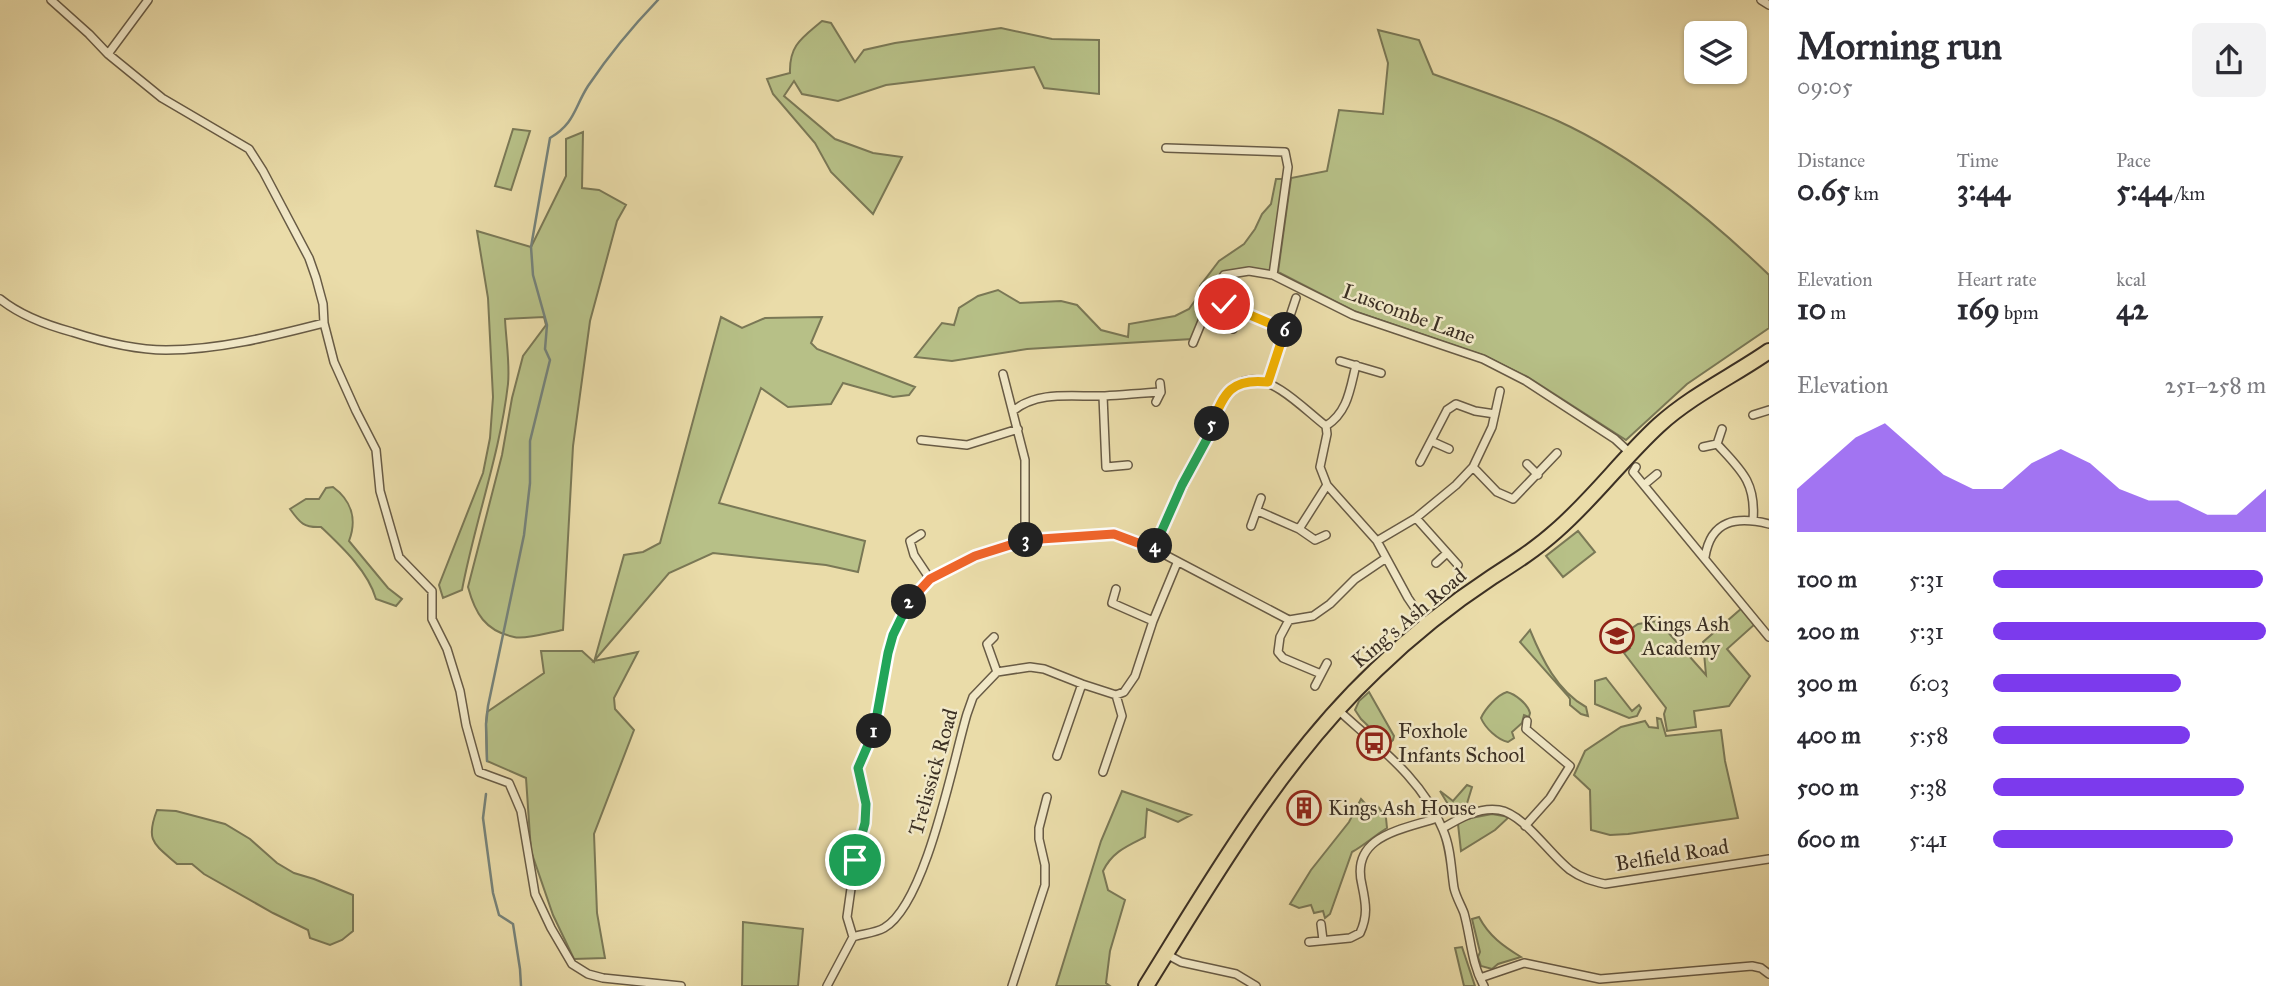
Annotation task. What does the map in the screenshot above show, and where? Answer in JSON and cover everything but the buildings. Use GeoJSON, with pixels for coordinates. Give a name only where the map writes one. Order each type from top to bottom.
{"type":"FeatureCollection","features":[{"type":"Feature","properties":{"kind":"highway","name":"King's Ash Road"},"geometry":{"type":"LineString","coordinates":[[1146,986],[1229,853],[1289,766],[1337,708],[1377,668],[1427,626],[1556,532],[1633,460],[1661,423],[1709,387],[1769,351]]}},
{"type":"Feature","properties":{"kind":"street"},"geometry":{"type":"LineString","coordinates":[[51,0],[107,54],[162,98],[190,117],[249,149],[309,258],[323,304],[324,323],[334,362],[355,411],[376,450],[380,491],[399,557],[432,591],[432,619],[447,649],[457,680],[479,772],[509,783],[521,811],[535,894],[551,928],[572,964],[588,974],[681,986]]}},
{"type":"Feature","properties":{"kind":"street"},"geometry":{"type":"LineString","coordinates":[[107,54],[148,0]]}},
{"type":"Feature","properties":{"kind":"street"},"geometry":{"type":"LineString","coordinates":[[1761,0],[1769,5]]}},
{"type":"Feature","properties":{"kind":"street"},"geometry":{"type":"LineString","coordinates":[[1166,148],[1285,152],[1288,167],[1273,275],[1249,271],[1224,275],[1214,292],[1194,343]]}},
{"type":"Feature","properties":{"kind":"street","name":"Luscombe Lane"},"geometry":{"type":"LineString","coordinates":[[1273,275],[1353,315],[1483,359],[1537,388],[1615,439],[1633,460]]}},
{"type":"Feature","properties":{"kind":"street"},"geometry":{"type":"LineString","coordinates":[[1268,382],[1296,298]]}},
{"type":"Feature","properties":{"kind":"street"},"geometry":{"type":"LineString","coordinates":[[0,299],[39,322],[104,342],[164,350],[244,341],[324,323]]}},
{"type":"Feature","properties":{"kind":"street"},"geometry":{"type":"LineString","coordinates":[[1224,304],[1285,329]]}},
{"type":"Feature","properties":{"kind":"street"},"geometry":{"type":"LineString","coordinates":[[1233,329],[1241,312]]}},
{"type":"Feature","properties":{"kind":"street"},"geometry":{"type":"LineString","coordinates":[[1340,360],[1381,373]]}},
{"type":"Feature","properties":{"kind":"street"},"geometry":{"type":"LineString","coordinates":[[1326,426],[1336,419],[1347,404],[1356,365]]}},
{"type":"Feature","properties":{"kind":"street"},"geometry":{"type":"LineString","coordinates":[[1003,374],[1025,460],[1025,540]]}},
{"type":"Feature","properties":{"kind":"street"},"geometry":{"type":"LineString","coordinates":[[1154,549],[1226,396],[1237,383],[1249,380],[1268,382],[1326,426],[1327,434],[1320,467],[1327,485],[1377,541],[1408,598],[1427,626]]}},
{"type":"Feature","properties":{"kind":"street"},"geometry":{"type":"LineString","coordinates":[[1156,402],[1161,392],[1160,383]]}},
{"type":"Feature","properties":{"kind":"street"},"geometry":{"type":"LineString","coordinates":[[1377,541],[1416,518],[1473,467],[1492,427],[1500,391]]}},
{"type":"Feature","properties":{"kind":"street"},"geometry":{"type":"LineString","coordinates":[[1013,411],[1022,403],[1035,399],[1161,392]]}},
{"type":"Feature","properties":{"kind":"street"},"geometry":{"type":"LineString","coordinates":[[1103,396],[1106,467],[1128,465]]}},
{"type":"Feature","properties":{"kind":"street"},"geometry":{"type":"LineString","coordinates":[[1420,462],[1447,410],[1456,404],[1495,414]]}},
{"type":"Feature","properties":{"kind":"street"},"geometry":{"type":"LineString","coordinates":[[1753,415],[1769,410]]}},
{"type":"Feature","properties":{"kind":"street"},"geometry":{"type":"LineString","coordinates":[[921,440],[967,444],[1018,429]]}},
{"type":"Feature","properties":{"kind":"street"},"geometry":{"type":"LineString","coordinates":[[1717,444],[1721,429]]}},
{"type":"Feature","properties":{"kind":"street"},"geometry":{"type":"LineString","coordinates":[[1431,441],[1449,449]]}},
{"type":"Feature","properties":{"kind":"street"},"geometry":{"type":"LineString","coordinates":[[1703,447],[1717,444]]}},
{"type":"Feature","properties":{"kind":"street"},"geometry":{"type":"LineString","coordinates":[[1717,444],[1743,472],[1750,484],[1753,520]]}},
{"type":"Feature","properties":{"kind":"street"},"geometry":{"type":"LineString","coordinates":[[1473,467],[1497,492],[1513,499],[1557,453]]}},
{"type":"Feature","properties":{"kind":"street"},"geometry":{"type":"LineString","coordinates":[[1633,460],[1633,472],[1769,637]]}},
{"type":"Feature","properties":{"kind":"street"},"geometry":{"type":"LineString","coordinates":[[1527,464],[1538,475]]}},
{"type":"Feature","properties":{"kind":"street"},"geometry":{"type":"LineString","coordinates":[[1645,484],[1657,474]]}},
{"type":"Feature","properties":{"kind":"street"},"geometry":{"type":"LineString","coordinates":[[1298,530],[1327,485]]}},
{"type":"Feature","properties":{"kind":"street"},"geometry":{"type":"LineString","coordinates":[[1251,526],[1262,498]]}},
{"type":"Feature","properties":{"kind":"street"},"geometry":{"type":"LineString","coordinates":[[1258,511],[1315,540],[1326,535]]}},
{"type":"Feature","properties":{"kind":"street"},"geometry":{"type":"LineString","coordinates":[[1416,518],[1458,565]]}},
{"type":"Feature","properties":{"kind":"street"},"geometry":{"type":"LineString","coordinates":[[1704,557],[1711,535],[1721,526],[1738,520],[1769,524]]}},
{"type":"Feature","properties":{"kind":"street"},"geometry":{"type":"LineString","coordinates":[[910,541],[921,534]]}},
{"type":"Feature","properties":{"kind":"street"},"geometry":{"type":"LineString","coordinates":[[827,986],[853,937],[847,917],[857,852],[865,823],[866,804],[858,768],[876,725],[893,635],[909,602],[930,579],[975,556],[1025,540],[1114,534],[1154,549],[1289,620],[1313,617],[1355,579],[1386,558]]}},
{"type":"Feature","properties":{"kind":"street"},"geometry":{"type":"LineString","coordinates":[[900,535],[910,541],[914,555],[930,579]]}},
{"type":"Feature","properties":{"kind":"street"},"geometry":{"type":"LineString","coordinates":[[1436,563],[1447,553]]}},
{"type":"Feature","properties":{"kind":"street"},"geometry":{"type":"LineString","coordinates":[[987,643],[997,672],[1030,667],[1044,668],[1116,695],[1124,692],[1135,676],[1153,621],[1177,563]]}},
{"type":"Feature","properties":{"kind":"street"},"geometry":{"type":"LineString","coordinates":[[1107,613],[1116,589]]}},
{"type":"Feature","properties":{"kind":"street"},"geometry":{"type":"LineString","coordinates":[[1112,603],[1153,621]]}},
{"type":"Feature","properties":{"kind":"street"},"geometry":{"type":"LineString","coordinates":[[1289,620],[1280,637],[1278,652],[1283,657],[1321,674]]}},
{"type":"Feature","properties":{"kind":"street"},"geometry":{"type":"LineString","coordinates":[[987,643],[994,636]]}},
{"type":"Feature","properties":{"kind":"street"},"geometry":{"type":"LineString","coordinates":[[977,642],[987,643]]}},
{"type":"Feature","properties":{"kind":"street"},"geometry":{"type":"LineString","coordinates":[[1315,686],[1327,663]]}},
{"type":"Feature","properties":{"kind":"street","name":"Trelissick Road"},"geometry":{"type":"LineString","coordinates":[[853,937],[885,927],[901,910],[913,890],[934,834],[973,697],[997,672]]}},
{"type":"Feature","properties":{"kind":"street"},"geometry":{"type":"LineString","coordinates":[[1057,757],[1082,684]]}},
{"type":"Feature","properties":{"kind":"street"},"geometry":{"type":"LineString","coordinates":[[1103,772],[1122,716],[1116,695]]}},
{"type":"Feature","properties":{"kind":"street"},"geometry":{"type":"LineString","coordinates":[[1337,708],[1408,775],[1443,828],[1454,890],[1464,914],[1471,950],[1482,982],[1524,963],[1601,979],[1752,966],[1769,974]]}},
{"type":"Feature","properties":{"kind":"street"},"geometry":{"type":"LineString","coordinates":[[1524,727],[1570,766],[1550,798],[1525,826]]}},
{"type":"Feature","properties":{"kind":"street"},"geometry":{"type":"LineString","coordinates":[[1012,986],[1045,884],[1039,828],[1047,797]]}},
{"type":"Feature","properties":{"kind":"street","name":"Belfield Road"},"geometry":{"type":"LineString","coordinates":[[1443,828],[1463,816],[1492,809],[1511,814],[1567,868],[1588,880],[1605,884],[1769,859]]}},
{"type":"Feature","properties":{"kind":"street"},"geometry":{"type":"LineString","coordinates":[[1309,942],[1350,938],[1360,933],[1367,907],[1359,872],[1364,852],[1387,834],[1437,818]]}},
{"type":"Feature","properties":{"kind":"street"},"geometry":{"type":"LineString","coordinates":[[840,848],[857,852]]}},
{"type":"Feature","properties":{"kind":"street"},"geometry":{"type":"LineString","coordinates":[[1321,924],[1323,940]]}},
{"type":"Feature","properties":{"kind":"street"},"geometry":{"type":"LineString","coordinates":[[1166,954],[1181,962],[1236,974],[1256,986]]}},
{"type":"Feature","properties":{"kind":"green space"},"geometry":{"type":"Polygon","coordinates":[[[822,21],[831,23],[855,62],[864,50],[1001,28],[1052,39],[1099,40],[1099,94],[1044,88],[1034,67],[886,85],[838,101],[802,94],[794,81],[784,96],[835,139],[873,153],[902,157],[873,214],[831,172],[815,143],[773,94],[767,79],[790,73],[794,49],[822,21]]]}},
{"type":"Feature","properties":{"kind":"green space"},"geometry":{"type":"Polygon","coordinates":[[[1378,30],[1419,40],[1433,74],[1558,121],[1614,151],[1670,189],[1769,275],[1769,328],[1687,384],[1626,440],[1528,377],[1485,356],[1354,311],[1278,272],[1291,178],[1327,171],[1339,110],[1383,114],[1388,63],[1378,30]]]}},
{"type":"Feature","properties":{"kind":"green space"},"geometry":{"type":"Polygon","coordinates":[[[513,129],[530,131],[511,190],[495,186],[513,129]]]}},
{"type":"Feature","properties":{"kind":"green space"},"geometry":{"type":"Polygon","coordinates":[[[583,132],[582,188],[599,190],[626,205],[617,221],[590,321],[573,446],[563,630],[519,638],[496,630],[483,620],[468,587],[502,455],[523,356],[546,325],[544,317],[505,319],[508,376],[504,410],[462,590],[443,598],[439,585],[483,473],[490,438],[493,397],[488,298],[477,231],[531,247],[566,176],[566,139],[583,132]]]}},
{"type":"Feature","properties":{"kind":"green space"},"geometry":{"type":"Polygon","coordinates":[[[1276,179],[1284,179],[1271,272],[1224,272],[1211,293],[1192,339],[1027,349],[952,361],[915,357],[942,323],[954,325],[959,308],[978,296],[998,290],[1020,303],[1061,301],[1077,305],[1101,330],[1128,337],[1129,324],[1175,316],[1189,309],[1199,295],[1200,286],[1219,261],[1244,244],[1271,204],[1276,179]]]}},
{"type":"Feature","properties":{"kind":"green space"},"geometry":{"type":"Polygon","coordinates":[[[721,317],[742,328],[765,318],[822,317],[811,343],[817,349],[915,387],[909,395],[893,397],[843,383],[831,404],[788,407],[761,388],[719,503],[865,541],[858,572],[826,565],[713,553],[669,573],[594,661],[624,555],[643,552],[660,543],[721,317]]]}},
{"type":"Feature","properties":{"kind":"green space"},"geometry":{"type":"Polygon","coordinates":[[[333,487],[345,498],[351,511],[353,526],[349,541],[388,588],[402,599],[396,606],[376,599],[361,569],[346,551],[321,527],[303,524],[290,509],[306,499],[319,499],[326,488],[333,487]]]}},
{"type":"Feature","properties":{"kind":"green space"},"geometry":{"type":"Polygon","coordinates":[[[1578,531],[1595,552],[1563,577],[1546,556],[1578,531]]]}},
{"type":"Feature","properties":{"kind":"green space"},"geometry":{"type":"Polygon","coordinates":[[[1742,608],[1755,624],[1727,649],[1750,676],[1729,706],[1694,711],[1696,727],[1667,731],[1664,714],[1666,708],[1624,653],[1630,648],[1627,644],[1624,647],[1622,635],[1638,624],[1658,621],[1706,675],[1703,642],[1742,608]]]}},
{"type":"Feature","properties":{"kind":"green space"},"geometry":{"type":"Polygon","coordinates":[[[1530,630],[1552,673],[1567,692],[1586,707],[1588,716],[1570,705],[1568,696],[1520,642],[1530,630]]]}},
{"type":"Feature","properties":{"kind":"green space"},"geometry":{"type":"Polygon","coordinates":[[[541,651],[582,651],[594,661],[638,652],[614,698],[615,709],[634,730],[594,834],[597,913],[605,958],[574,959],[553,915],[531,851],[526,778],[487,761],[486,724],[487,712],[544,673],[541,651]]]}},
{"type":"Feature","properties":{"kind":"green space"},"geometry":{"type":"Polygon","coordinates":[[[1606,678],[1632,711],[1639,705],[1641,708],[1637,716],[1629,718],[1595,704],[1595,681],[1606,678]]]}},
{"type":"Feature","properties":{"kind":"green space"},"geometry":{"type":"Polygon","coordinates":[[[1369,692],[1394,736],[1388,745],[1355,710],[1359,701],[1369,692]]]}},
{"type":"Feature","properties":{"kind":"green space"},"geometry":{"type":"Polygon","coordinates":[[[1507,692],[1521,700],[1530,713],[1529,717],[1524,715],[1522,723],[1512,732],[1514,738],[1508,742],[1492,733],[1481,718],[1499,696],[1507,692]]]}},
{"type":"Feature","properties":{"kind":"green space"},"geometry":{"type":"Polygon","coordinates":[[[1657,718],[1661,719],[1666,736],[1721,730],[1738,818],[1628,834],[1610,835],[1591,830],[1590,790],[1574,775],[1585,751],[1621,727],[1645,721],[1649,727],[1658,728],[1657,718]]]}},
{"type":"Feature","properties":{"kind":"green space"},"geometry":{"type":"Polygon","coordinates":[[[1467,785],[1472,787],[1465,810],[1455,812],[1440,791],[1453,801],[1467,785]]]}},
{"type":"Feature","properties":{"kind":"green space"},"geometry":{"type":"Polygon","coordinates":[[[1122,791],[1191,815],[1178,822],[1147,809],[1145,837],[1115,854],[1103,871],[1108,890],[1125,900],[1110,951],[1106,983],[1110,986],[1056,986],[1101,841],[1122,791]]]}},
{"type":"Feature","properties":{"kind":"green space"},"geometry":{"type":"Polygon","coordinates":[[[1361,799],[1371,810],[1377,805],[1386,818],[1387,828],[1352,852],[1330,914],[1325,918],[1323,911],[1314,913],[1311,905],[1299,908],[1290,904],[1311,870],[1349,822],[1361,799]]]}},
{"type":"Feature","properties":{"kind":"green space"},"geometry":{"type":"Polygon","coordinates":[[[157,810],[176,811],[225,824],[250,839],[277,863],[294,873],[353,895],[353,931],[330,945],[310,938],[308,930],[204,874],[192,864],[177,864],[154,841],[152,829],[157,810]]]}},
{"type":"Feature","properties":{"kind":"green space"},"geometry":{"type":"Polygon","coordinates":[[[1492,814],[1509,817],[1495,830],[1461,851],[1458,824],[1466,819],[1492,814]]]}},
{"type":"Feature","properties":{"kind":"green space"},"geometry":{"type":"Polygon","coordinates":[[[1479,917],[1497,940],[1521,957],[1498,964],[1492,969],[1481,966],[1472,919],[1479,917]]]}},
{"type":"Feature","properties":{"kind":"green space"},"geometry":{"type":"Polygon","coordinates":[[[743,922],[803,929],[798,986],[742,986],[743,922]]]}},
{"type":"Feature","properties":{"kind":"green space"},"geometry":{"type":"Polygon","coordinates":[[[1462,947],[1475,986],[1464,986],[1455,948],[1462,947]]]}},
{"type":"Feature","properties":{"kind":"waterway"},"geometry":{"type":"LineString","coordinates":[[487,761],[488,706],[524,535],[530,483],[530,441],[550,360],[545,349],[547,325],[533,275],[531,247],[550,138],[565,127],[604,63],[658,0]]}},
{"type":"Feature","properties":{"kind":"waterway"},"geometry":{"type":"LineString","coordinates":[[486,794],[483,818],[493,893],[499,915],[513,924],[521,986]]}},
{"type":"Feature","properties":{"kind":"place","name":"Kings Ash Academy"},"geometry":{"type":"Point","coordinates":[1617,636]}},
{"type":"Feature","properties":{"kind":"place","name":"Foxhole Infants School"},"geometry":{"type":"Point","coordinates":[1374,743]}},
{"type":"Feature","properties":{"kind":"place","name":"Kings Ash House"},"geometry":{"type":"Point","coordinates":[1304,808]}},
{"type":"Feature","properties":{"kind":"route"},"geometry":{"type":"LineString","coordinates":[[855,860],[865,823],[866,804],[858,768],[876,725],[893,635],[909,602],[930,579],[975,556],[1025,540],[1114,534],[1154,549],[1226,396],[1237,383],[1249,380],[1268,382],[1285,329],[1224,304]]}}]}
